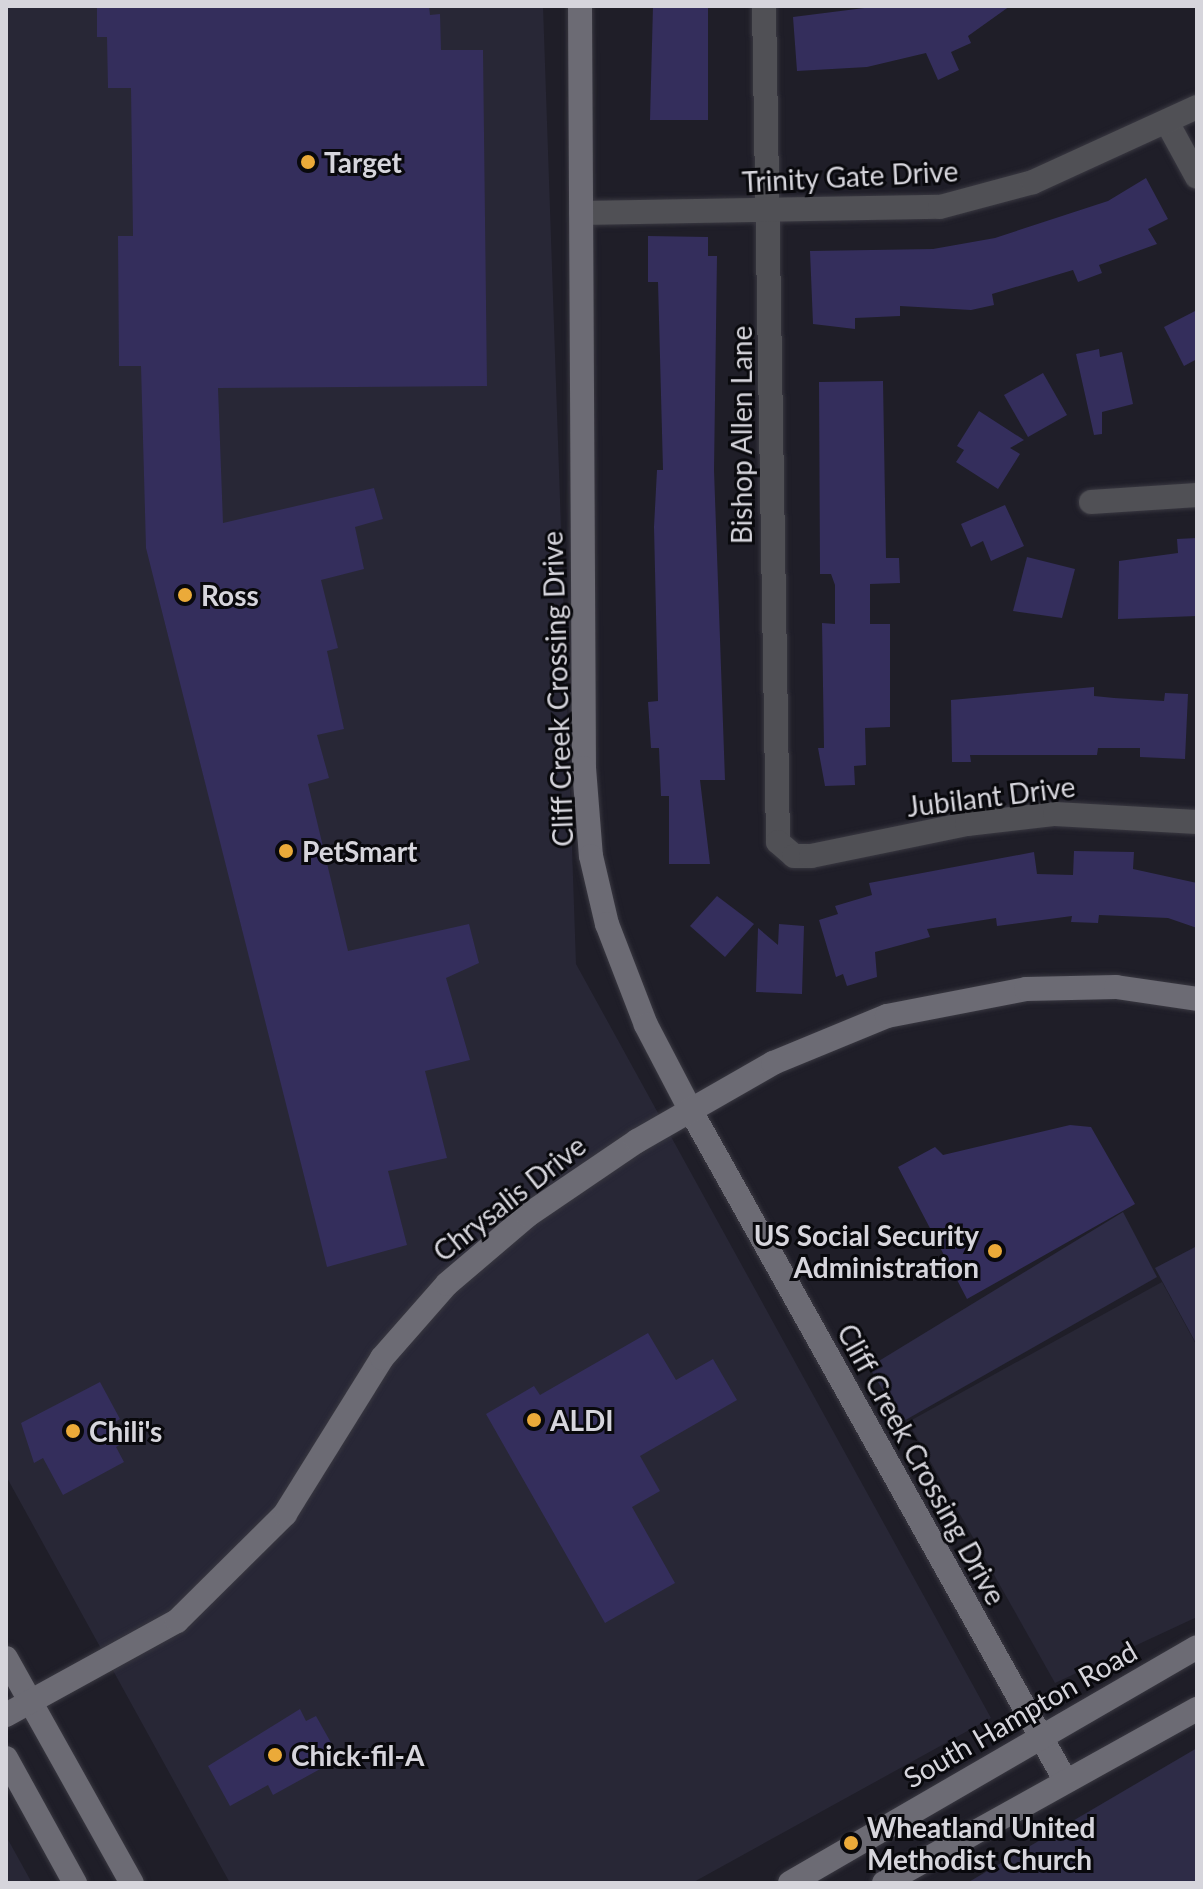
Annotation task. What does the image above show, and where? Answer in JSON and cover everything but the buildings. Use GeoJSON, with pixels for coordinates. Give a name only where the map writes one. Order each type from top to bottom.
{"type":"FeatureCollection","features":[{"type":"Feature","properties":{"kind":"street","name":"Cliff Creek Crossing Drive"},"geometry":{"type":"LineString","coordinates":[[580,6],[584,768],[591,856],[607,924],[640,1010],[691,1111],[1065,1780]]}},
{"type":"Feature","properties":{"kind":"street","name":"Bishop Allen Lane"},"geometry":{"type":"LineString","coordinates":[[764,6],[769,211],[774,830],[794,856]]}},
{"type":"Feature","properties":{"kind":"street","name":"Trinity Gate Drive"},"geometry":{"type":"LineString","coordinates":[[581,213],[769,211],[969,202],[1033,182],[1168,124],[1197,107]]}},
{"type":"Feature","properties":{"kind":"street"},"geometry":{"type":"LineString","coordinates":[[1168,124],[1197,177]]}},
{"type":"Feature","properties":{"kind":"street"},"geometry":{"type":"LineString","coordinates":[[1091,502],[1197,495]]}},
{"type":"Feature","properties":{"kind":"street","name":"Jubilant Drive"},"geometry":{"type":"LineString","coordinates":[[794,856],[1055,814],[1197,822]]}},
{"type":"Feature","properties":{"kind":"street","name":"Chrysalis Drive"},"geometry":{"type":"LineString","coordinates":[[6,1715],[177,1621],[285,1514],[382,1358],[447,1284],[586,1172],[691,1111],[826,1039],[954,999],[1116,987],[1197,999]]}},
{"type":"Feature","properties":{"kind":"street","name":"South Hampton Road"},"geometry":{"type":"LineString","coordinates":[[790,1883],[1197,1647]]}},
{"type":"Feature","properties":{"kind":"street"},"geometry":{"type":"LineString","coordinates":[[6,1658],[132,1883]]}},
{"type":"Feature","properties":{"kind":"street"},"geometry":{"type":"LineString","coordinates":[[884,1883],[1197,1709]]}},
{"type":"Feature","properties":{"kind":"street"},"geometry":{"type":"LineString","coordinates":[[6,1758],[75,1883]]}},
{"type":"Feature","properties":{"kind":"shaded area"},"geometry":{"type":"Polygon","coordinates":[[[6,6],[543,6],[576,964],[991,1718],[692,1883],[230,1883],[6,1476],[6,6]]]}},
{"type":"Feature","properties":{"kind":"shaded area"},"geometry":{"type":"Polygon","coordinates":[[[1123,1212],[1157,1277],[902,1422],[869,1367],[1123,1212]]]}},
{"type":"Feature","properties":{"kind":"shaded area"},"geometry":{"type":"Polygon","coordinates":[[[1197,1246],[1197,1345],[1155,1268],[1197,1246]]]}},
{"type":"Feature","properties":{"kind":"shaded area"},"geometry":{"type":"Polygon","coordinates":[[[1162,1282],[1197,1346],[1197,1617],[1055,1683],[908,1422],[1162,1282]]]}},
{"type":"Feature","properties":{"kind":"shaded area"},"geometry":{"type":"Polygon","coordinates":[[[1197,1748],[1197,1883],[967,1883],[1197,1748]]]}},
{"type":"Feature","properties":{"kind":"shaded area"},"geometry":{"type":"Polygon","coordinates":[[[6,1836],[32,1883],[6,1883],[6,1836]]]}},
{"type":"Feature","properties":{"kind":"place","name":"Target"},"geometry":{"type":"Point","coordinates":[308,162]}},
{"type":"Feature","properties":{"kind":"place","name":"Ross"},"geometry":{"type":"Point","coordinates":[185,595]}},
{"type":"Feature","properties":{"kind":"place","name":"PetSmart"},"geometry":{"type":"Point","coordinates":[286,851]}},
{"type":"Feature","properties":{"kind":"place","name":"US Social Security Administration"},"geometry":{"type":"Point","coordinates":[995,1251]}},
{"type":"Feature","properties":{"kind":"place","name":"ALDI"},"geometry":{"type":"Point","coordinates":[534,1420]}},
{"type":"Feature","properties":{"kind":"place","name":"Chili's"},"geometry":{"type":"Point","coordinates":[73,1431]}},
{"type":"Feature","properties":{"kind":"place","name":"Chick-fil-A"},"geometry":{"type":"Point","coordinates":[275,1755]}},
{"type":"Feature","properties":{"kind":"place","name":"Wheatland United Methodist Church"},"geometry":{"type":"Point","coordinates":[851,1843]}}]}
